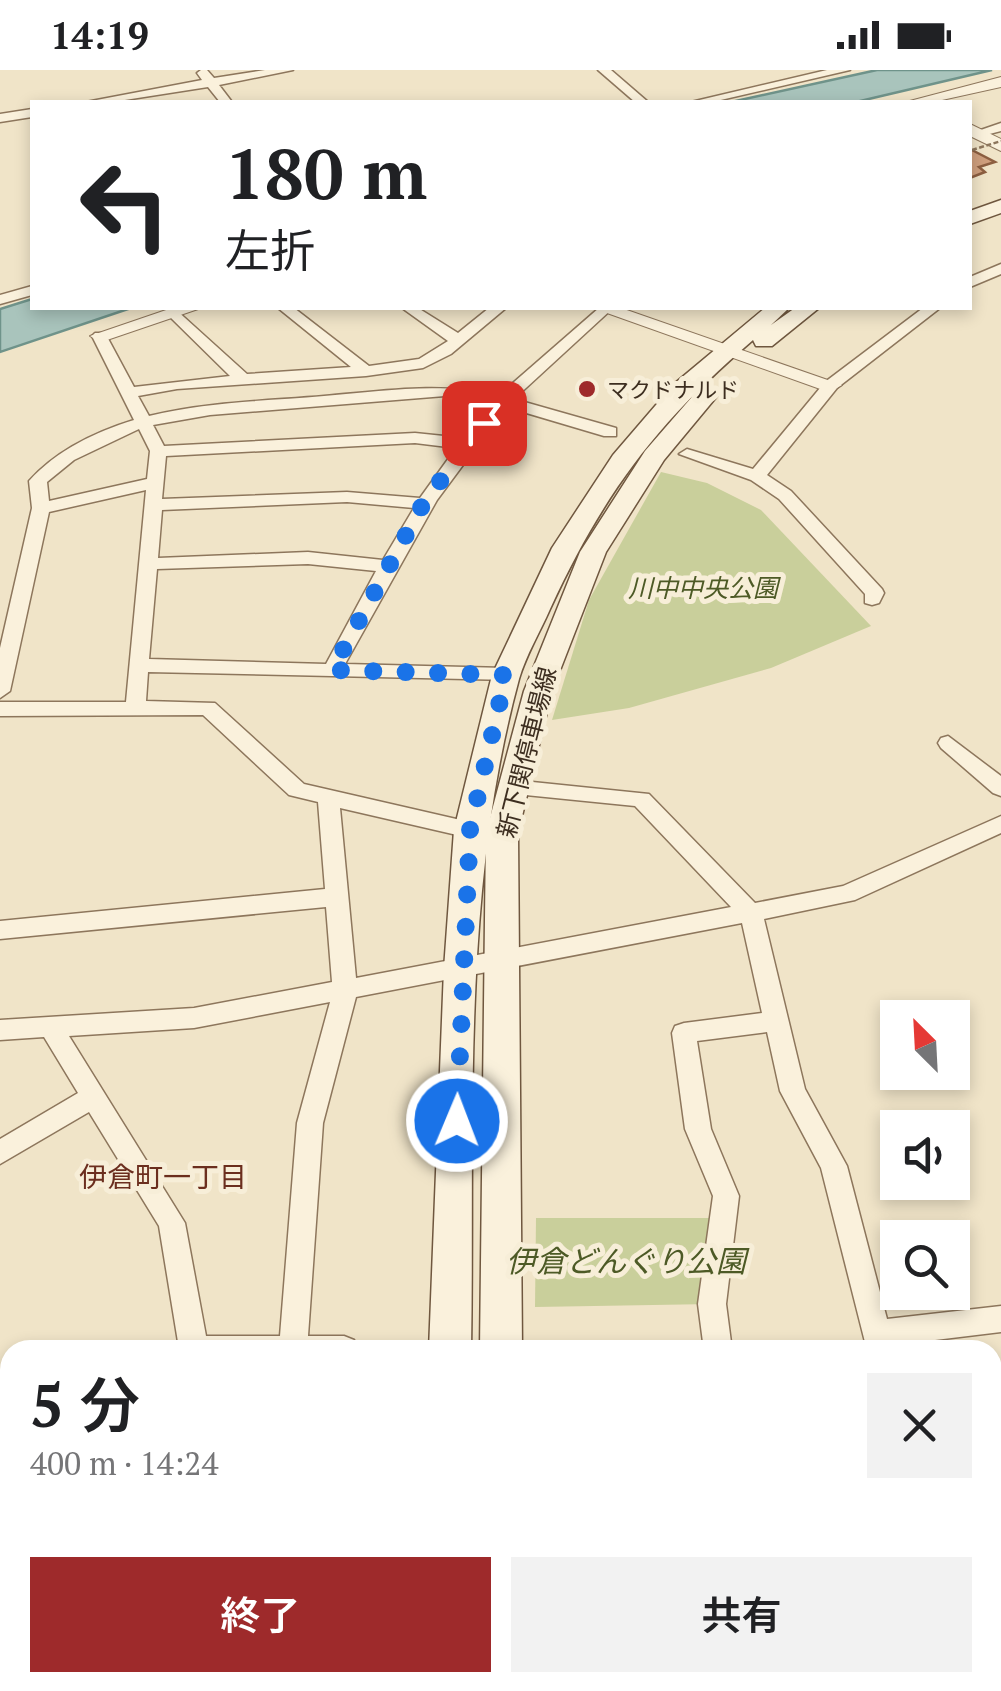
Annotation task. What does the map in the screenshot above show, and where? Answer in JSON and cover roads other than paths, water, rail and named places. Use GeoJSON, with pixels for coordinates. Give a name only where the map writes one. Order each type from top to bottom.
{"type":"FeatureCollection","features":[{"type":"Feature","properties":{"kind":"main road"},"geometry":{"type":"LineString","coordinates":[[972,203],[1001,192]]}},
{"type":"Feature","properties":{"kind":"main road"},"geometry":{"type":"LineString","coordinates":[[972,217],[1001,206]]}},
{"type":"Feature","properties":{"kind":"main road","name":"新下関停車場線"},"geometry":{"type":"LineString","coordinates":[[501,1340],[502,833],[512,788],[555,639],[593,552],[654,456],[736,352],[776,310]]}},
{"type":"Feature","properties":{"kind":"main road","name":"新下関停車場線"},"geometry":{"type":"LineString","coordinates":[[450,1340],[461,969],[470,830],[506,675],[565,548],[622,460],[682,388],[805,310]]}},
{"type":"Feature","properties":{"kind":"street"},"geometry":{"type":"LineString","coordinates":[[202,70],[224,100]]}},
{"type":"Feature","properties":{"kind":"street"},"geometry":{"type":"LineString","coordinates":[[104,100],[288,70]]}},
{"type":"Feature","properties":{"kind":"street"},"geometry":{"type":"LineString","coordinates":[[604,70],[640,100]]}},
{"type":"Feature","properties":{"kind":"street"},"geometry":{"type":"LineString","coordinates":[[706,100],[844,70]]}},
{"type":"Feature","properties":{"kind":"street"},"geometry":{"type":"LineString","coordinates":[[926,100],[1001,82]]}},
{"type":"Feature","properties":{"kind":"street"},"geometry":{"type":"LineString","coordinates":[[0,118],[30,112]]}},
{"type":"Feature","properties":{"kind":"street"},"geometry":{"type":"LineString","coordinates":[[973,137],[1001,128]]}},
{"type":"Feature","properties":{"kind":"street"},"geometry":{"type":"LineString","coordinates":[[973,137],[1001,143]]}},
{"type":"Feature","properties":{"kind":"street"},"geometry":{"type":"LineString","coordinates":[[972,282],[1001,268]]}},
{"type":"Feature","properties":{"kind":"street"},"geometry":{"type":"LineString","coordinates":[[0,300],[30,291]]}},
{"type":"Feature","properties":{"kind":"street"},"geometry":{"type":"LineString","coordinates":[[135,710],[158,451],[100,336],[183,310],[242,378]]}},
{"type":"Feature","properties":{"kind":"street"},"geometry":{"type":"LineString","coordinates":[[288,310],[366,371]]}},
{"type":"Feature","properties":{"kind":"street"},"geometry":{"type":"LineString","coordinates":[[412,310],[458,340]]}},
{"type":"Feature","properties":{"kind":"street"},"geometry":{"type":"LineString","coordinates":[[127,393],[242,378],[366,371],[423,362],[496,310]]}},
{"type":"Feature","properties":{"kind":"street"},"geometry":{"type":"LineString","coordinates":[[332,670],[423,504],[467,444],[500,403],[602,310]]}},
{"type":"Feature","properties":{"kind":"street"},"geometry":{"type":"LineString","coordinates":[[610,310],[831,386]]}},
{"type":"Feature","properties":{"kind":"street"},"geometry":{"type":"LineString","coordinates":[[757,476],[831,386],[929,310]]}},
{"type":"Feature","properties":{"kind":"street"},"geometry":{"type":"LineString","coordinates":[[0,691],[41,508],[38,481],[56,462],[142,421],[241,405],[410,392],[466,393],[610,432]]}},
{"type":"Feature","properties":{"kind":"street"},"geometry":{"type":"LineString","coordinates":[[158,451],[416,438],[467,444]]}},
{"type":"Feature","properties":{"kind":"street"},"geometry":{"type":"LineString","coordinates":[[687,454],[757,476],[818,527],[875,593],[872,598]]}},
{"type":"Feature","properties":{"kind":"street"},"geometry":{"type":"LineString","coordinates":[[41,508],[158,482]]}},
{"type":"Feature","properties":{"kind":"street"},"geometry":{"type":"LineString","coordinates":[[155,505],[347,497],[423,504]]}},
{"type":"Feature","properties":{"kind":"street"},"geometry":{"type":"LineString","coordinates":[[149,564],[308,558],[387,566]]}},
{"type":"Feature","properties":{"kind":"street"},"geometry":{"type":"LineString","coordinates":[[140,665],[506,675]]}},
{"type":"Feature","properties":{"kind":"street"},"geometry":{"type":"LineString","coordinates":[[0,709],[208,708],[297,790],[470,830]]}},
{"type":"Feature","properties":{"kind":"street"},"geometry":{"type":"LineString","coordinates":[[948,742],[1001,788]]}},
{"type":"Feature","properties":{"kind":"street"},"geometry":{"type":"LineString","coordinates":[[512,788],[641,799],[751,914],[793,1092],[834,1166],[878,1340]]}},
{"type":"Feature","properties":{"kind":"street"},"geometry":{"type":"LineString","coordinates":[[294,1340],[310,1123],[345,992],[328,799]]}},
{"type":"Feature","properties":{"kind":"street"},"geometry":{"type":"LineString","coordinates":[[0,1030],[194,1018],[751,914],[847,894],[1001,824]]}},
{"type":"Feature","properties":{"kind":"street"},"geometry":{"type":"LineString","coordinates":[[0,930],[336,896]]}},
{"type":"Feature","properties":{"kind":"street"},"geometry":{"type":"LineString","coordinates":[[717,1340],[712,1304],[726,1196],[698,1129],[684,1033],[775,1021]]}},
{"type":"Feature","properties":{"kind":"street"},"geometry":{"type":"LineString","coordinates":[[50,1028],[172,1223],[191,1340]]}},
{"type":"Feature","properties":{"kind":"street"},"geometry":{"type":"LineString","coordinates":[[0,1154],[94,1095]]}},
{"type":"Feature","properties":{"kind":"street"},"geometry":{"type":"LineString","coordinates":[[890,1340],[1001,1319]]}},
{"type":"Feature","properties":{"kind":"water"},"geometry":{"type":"Polygon","coordinates":[[[877,70],[992,70],[864,100],[740,100],[877,70]]]}},
{"type":"Feature","properties":{"kind":"water"},"geometry":{"type":"Polygon","coordinates":[[[30,300],[30,310],[125,310],[0,352],[0,309],[30,300]]]}},
{"type":"Feature","properties":{"kind":"place","name":"マクドナルド"},"geometry":{"type":"Point","coordinates":[587,389]}},
{"type":"Feature","properties":{"kind":"district","name":"伊倉町一丁目"},"geometry":{"type":"Point","coordinates":[163,1176]}},
{"type":"Feature","properties":{"kind":"park label","name":"川中中央公園"},"geometry":{"type":"Point","coordinates":[703,587]}},
{"type":"Feature","properties":{"kind":"park label","name":"伊倉どんぐり公園"},"geometry":{"type":"Point","coordinates":[626,1261]}}]}
